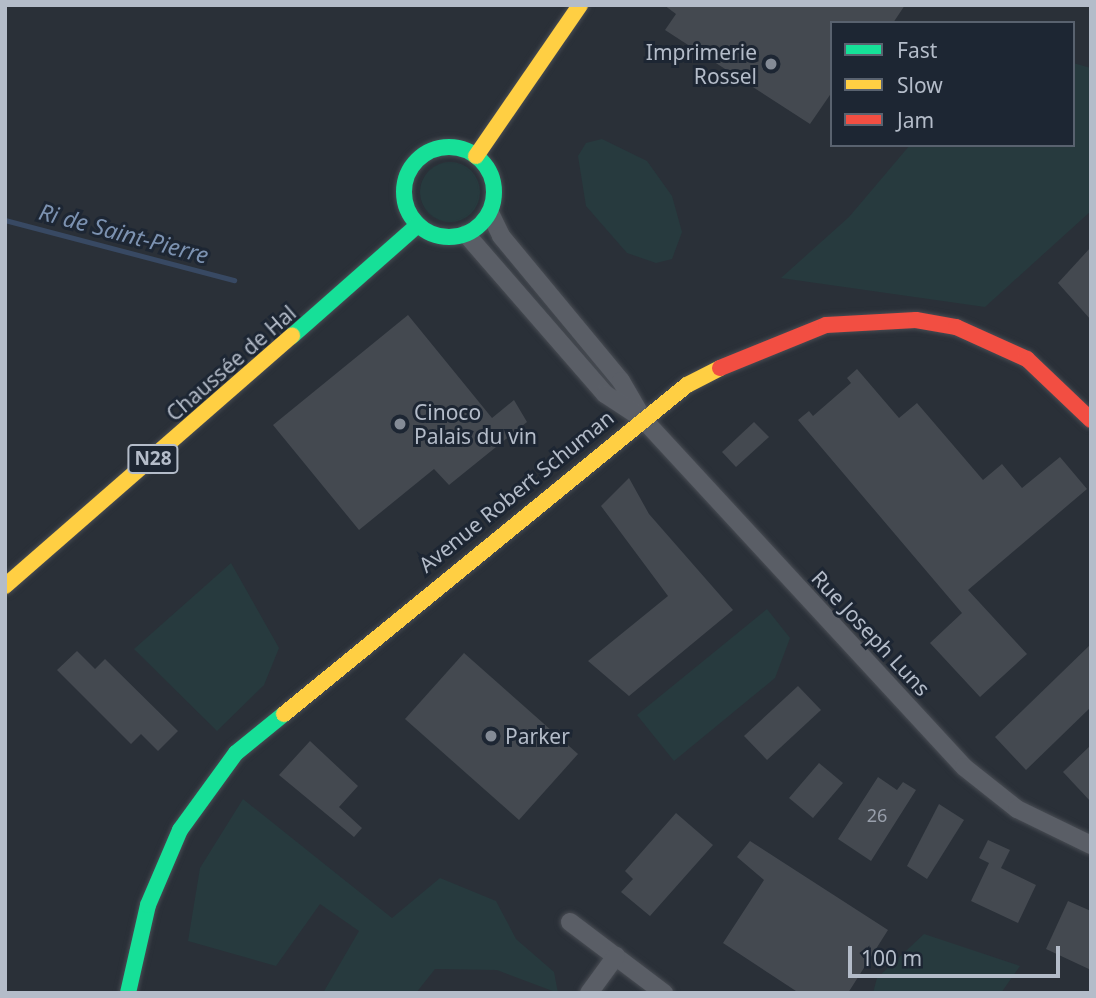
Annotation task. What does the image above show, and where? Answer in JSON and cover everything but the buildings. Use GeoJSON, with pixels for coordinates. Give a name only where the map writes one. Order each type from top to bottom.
{"type":"FeatureCollection","features":[{"type":"Feature","properties":{"kind":"street"},"geometry":{"type":"LineString","coordinates":[[476,156],[580,5]]}},
{"type":"Feature","properties":{"kind":"street"},"geometry":{"type":"LineString","coordinates":[[448,147],[476,156],[494,183],[490,213],[466,234],[444,237],[418,225],[404,192],[412,167],[448,147]]}},
{"type":"Feature","properties":{"kind":"street","name":"Rue Joseph Luns"},"geometry":{"type":"LineString","coordinates":[[490,213],[501,236],[621,381],[643,419],[964,767],[1017,809],[1091,845]]}},
{"type":"Feature","properties":{"kind":"street","name":"Chaussée de Hal"},"geometry":{"type":"LineString","coordinates":[[5,586],[418,225]]}},
{"type":"Feature","properties":{"kind":"street","name":"Rue Joseph Luns"},"geometry":{"type":"LineString","coordinates":[[466,234],[606,394],[643,419]]}},
{"type":"Feature","properties":{"kind":"street","name":"Avenue Robert Schuman"},"geometry":{"type":"LineString","coordinates":[[128,993],[149,905],[180,830],[236,753],[687,385],[775,341],[826,325],[897,319],[956,327],[996,343],[1055,382],[1091,420]]}},
{"type":"Feature","properties":{"kind":"street"},"geometry":{"type":"LineString","coordinates":[[570,922],[664,993]]}},
{"type":"Feature","properties":{"kind":"street"},"geometry":{"type":"LineString","coordinates":[[589,993],[616,956]]}},
{"type":"Feature","properties":{"kind":"green space"},"geometry":{"type":"Polygon","coordinates":[[[1075,64],[1091,68],[1091,211],[985,307],[781,278],[849,217],[908,147],[1075,147],[1075,64]]]}},
{"type":"Feature","properties":{"kind":"green space"},"geometry":{"type":"Polygon","coordinates":[[[602,139],[647,161],[672,196],[682,232],[672,259],[656,263],[627,253],[586,206],[578,156],[586,143],[602,139]]]}},
{"type":"Feature","properties":{"kind":"green space"},"geometry":{"type":"Polygon","coordinates":[[[450,162],[467,167],[475,175],[480,192],[475,209],[467,217],[450,222],[433,217],[425,209],[420,192],[425,175],[433,167],[450,162]]]}},
{"type":"Feature","properties":{"kind":"green space"},"geometry":{"type":"Polygon","coordinates":[[[231,563],[279,648],[264,685],[217,731],[134,649],[231,563]]]}},
{"type":"Feature","properties":{"kind":"green space"},"geometry":{"type":"Polygon","coordinates":[[[767,609],[790,638],[775,678],[674,761],[637,715],[767,609]]]}},
{"type":"Feature","properties":{"kind":"green space"},"geometry":{"type":"Polygon","coordinates":[[[243,799],[392,918],[440,878],[496,901],[516,939],[554,972],[558,993],[497,970],[435,969],[416,993],[323,993],[359,931],[320,904],[276,966],[188,941],[200,868],[243,799]]]}},
{"type":"Feature","properties":{"kind":"green space"},"geometry":{"type":"Polygon","coordinates":[[[924,934],[1020,966],[1001,993],[873,993],[877,978],[924,934]]]}},
{"type":"Feature","properties":{"kind":"waterway","name":"Ri de Saint-Pierre"},"geometry":{"type":"LineString","coordinates":[[5,220],[234,280]]}},
{"type":"Feature","properties":{"kind":"traffic: fast"},"geometry":{"type":"LineString","coordinates":[[449,147],[466,150],[481,160],[491,175],[494,192],[491,209],[481,224],[466,234],[449,237],[432,234],[417,224],[407,209],[404,192],[407,175],[417,160],[432,150],[449,147]]}},
{"type":"Feature","properties":{"kind":"traffic: fast"},"geometry":{"type":"LineString","coordinates":[[292,336],[418,225]]}},
{"type":"Feature","properties":{"kind":"traffic: fast"},"geometry":{"type":"LineString","coordinates":[[128,993],[148,905],[180,830],[236,753],[284,714]]}},
{"type":"Feature","properties":{"kind":"traffic: slow"},"geometry":{"type":"LineString","coordinates":[[476,156],[580,5]]}},
{"type":"Feature","properties":{"kind":"traffic: slow"},"geometry":{"type":"LineString","coordinates":[[5,586],[292,336]]}},
{"type":"Feature","properties":{"kind":"traffic: slow"},"geometry":{"type":"LineString","coordinates":[[284,714],[687,385],[720,368]]}},
{"type":"Feature","properties":{"kind":"traffic: jam"},"geometry":{"type":"LineString","coordinates":[[720,368],[826,325],[916,320],[956,327],[1027,359],[1091,420]]}},
{"type":"Feature","properties":{"kind":"place","name":"Imprimerie Rossel"},"geometry":{"type":"Point","coordinates":[771,64]}},
{"type":"Feature","properties":{"kind":"place","name":"Cinoco Palais du vin"},"geometry":{"type":"Point","coordinates":[400,424]}},
{"type":"Feature","properties":{"kind":"place","name":"Parker"},"geometry":{"type":"Point","coordinates":[491,736]}}]}
